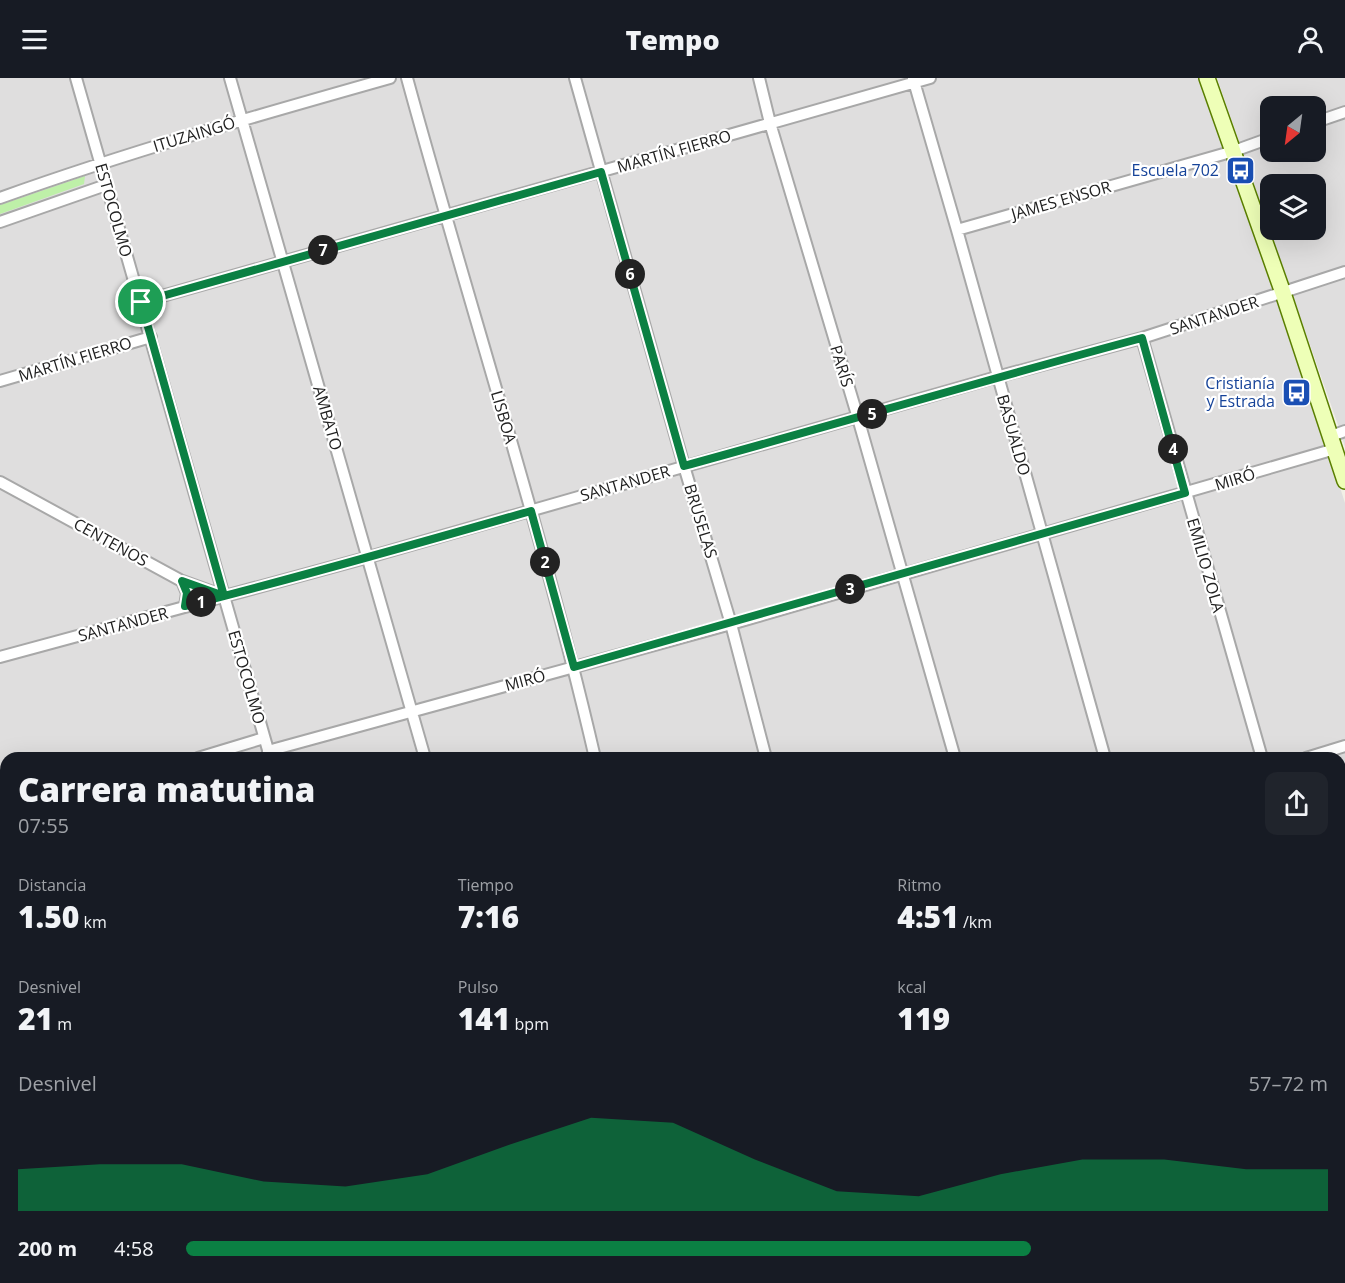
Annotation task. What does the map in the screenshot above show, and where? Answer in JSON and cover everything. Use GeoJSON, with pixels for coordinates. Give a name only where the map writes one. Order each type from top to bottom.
{"type":"FeatureCollection","features":[{"type":"Feature","properties":{"kind":"street","name":"ESTOCOLMO"},"geometry":{"type":"LineString","coordinates":[[76,78],[268,752]]}},
{"type":"Feature","properties":{"kind":"street","name":"AMBATO"},"geometry":{"type":"LineString","coordinates":[[230,78],[423,752]]}},
{"type":"Feature","properties":{"kind":"street","name":"ITUZAINGÓ"},"geometry":{"type":"LineString","coordinates":[[0,198],[100,163],[390,78]]}},
{"type":"Feature","properties":{"kind":"street","name":"LISBOA"},"geometry":{"type":"LineString","coordinates":[[406,78],[531,511],[574,667],[594,752]]}},
{"type":"Feature","properties":{"kind":"street","name":"BRUSELAS"},"geometry":{"type":"LineString","coordinates":[[575,78],[731,624],[764,752]]}},
{"type":"Feature","properties":{"kind":"street","name":"PARÍS"},"geometry":{"type":"LineString","coordinates":[[759,78],[770,123],[858,418],[953,752]]}},
{"type":"Feature","properties":{"kind":"street","name":"MARTÍN FIERRO"},"geometry":{"type":"LineString","coordinates":[[141,302],[601,172],[913,80],[930,78]]}},
{"type":"Feature","properties":{"kind":"street"},"geometry":{"type":"LineString","coordinates":[[1207,78],[1337,439],[1345,481]]}},
{"type":"Feature","properties":{"kind":"street","name":"BASUALDO"},"geometry":{"type":"LineString","coordinates":[[913,80],[1043,532],[1103,752]]}},
{"type":"Feature","properties":{"kind":"street"},"geometry":{"type":"LineString","coordinates":[[1326,119],[1345,112]]}},
{"type":"Feature","properties":{"kind":"street","name":"JAMES ENSOR"},"geometry":{"type":"LineString","coordinates":[[957,230],[1260,142]]}},
{"type":"Feature","properties":{"kind":"street"},"geometry":{"type":"LineString","coordinates":[[0,222],[106,185]]}},
{"type":"Feature","properties":{"kind":"street","name":"SANTANDER"},"geometry":{"type":"LineString","coordinates":[[0,657],[369,557],[997,377],[1142,338],[1345,272]]}},
{"type":"Feature","properties":{"kind":"street","name":"MARTÍN FIERRO"},"geometry":{"type":"LineString","coordinates":[[0,381],[151,337]]}},
{"type":"Feature","properties":{"kind":"street","name":"EMILIO ZOLA"},"geometry":{"type":"LineString","coordinates":[[1142,338],[1260,752]]}},
{"type":"Feature","properties":{"kind":"street","name":"MIRÓ"},"geometry":{"type":"LineString","coordinates":[[276,752],[412,711],[731,624],[1043,532],[1185,493],[1337,439]]}},
{"type":"Feature","properties":{"kind":"street","name":"CENTENOS"},"geometry":{"type":"LineString","coordinates":[[0,482],[182,581],[224,596]]}},
{"type":"Feature","properties":{"kind":"street"},"geometry":{"type":"LineString","coordinates":[[182,581],[187,593],[185,606]]}},
{"type":"Feature","properties":{"kind":"street"},"geometry":{"type":"LineString","coordinates":[[218,752],[264,738]]}},
{"type":"Feature","properties":{"kind":"street"},"geometry":{"type":"LineString","coordinates":[[1326,752],[1345,746]]}},
{"type":"Feature","properties":{"kind":"shaded area"},"geometry":{"type":"Polygon","coordinates":[[[0,78],[1203,78],[1283,310],[1345,503],[1345,752],[0,752],[0,78]]]}},
{"type":"Feature","properties":{"kind":"shaded area"},"geometry":{"type":"Polygon","coordinates":[[[1217,78],[1345,78],[1345,447],[1273,240],[1326,240],[1326,174],[1260,174],[1260,201],[1217,78]]]}},
{"type":"Feature","properties":{"kind":"green space"},"geometry":{"type":"Polygon","coordinates":[[[85,176],[84,184],[0,214],[0,205],[85,176]]]}},
{"type":"Feature","properties":{"kind":"place","name":"Escuela 702"},"geometry":{"type":"Point","coordinates":[1240,170]}},
{"type":"Feature","properties":{"kind":"place","name":"Cristianía y Estrada"},"geometry":{"type":"Point","coordinates":[1296,392]}},
{"type":"Feature","properties":{"kind":"route"},"geometry":{"type":"LineString","coordinates":[[141,302],[224,596],[182,581],[187,593],[185,606],[224,596],[369,557],[531,511],[574,667],[1185,493],[1142,338],[684,466],[601,172],[141,302]]}}]}
